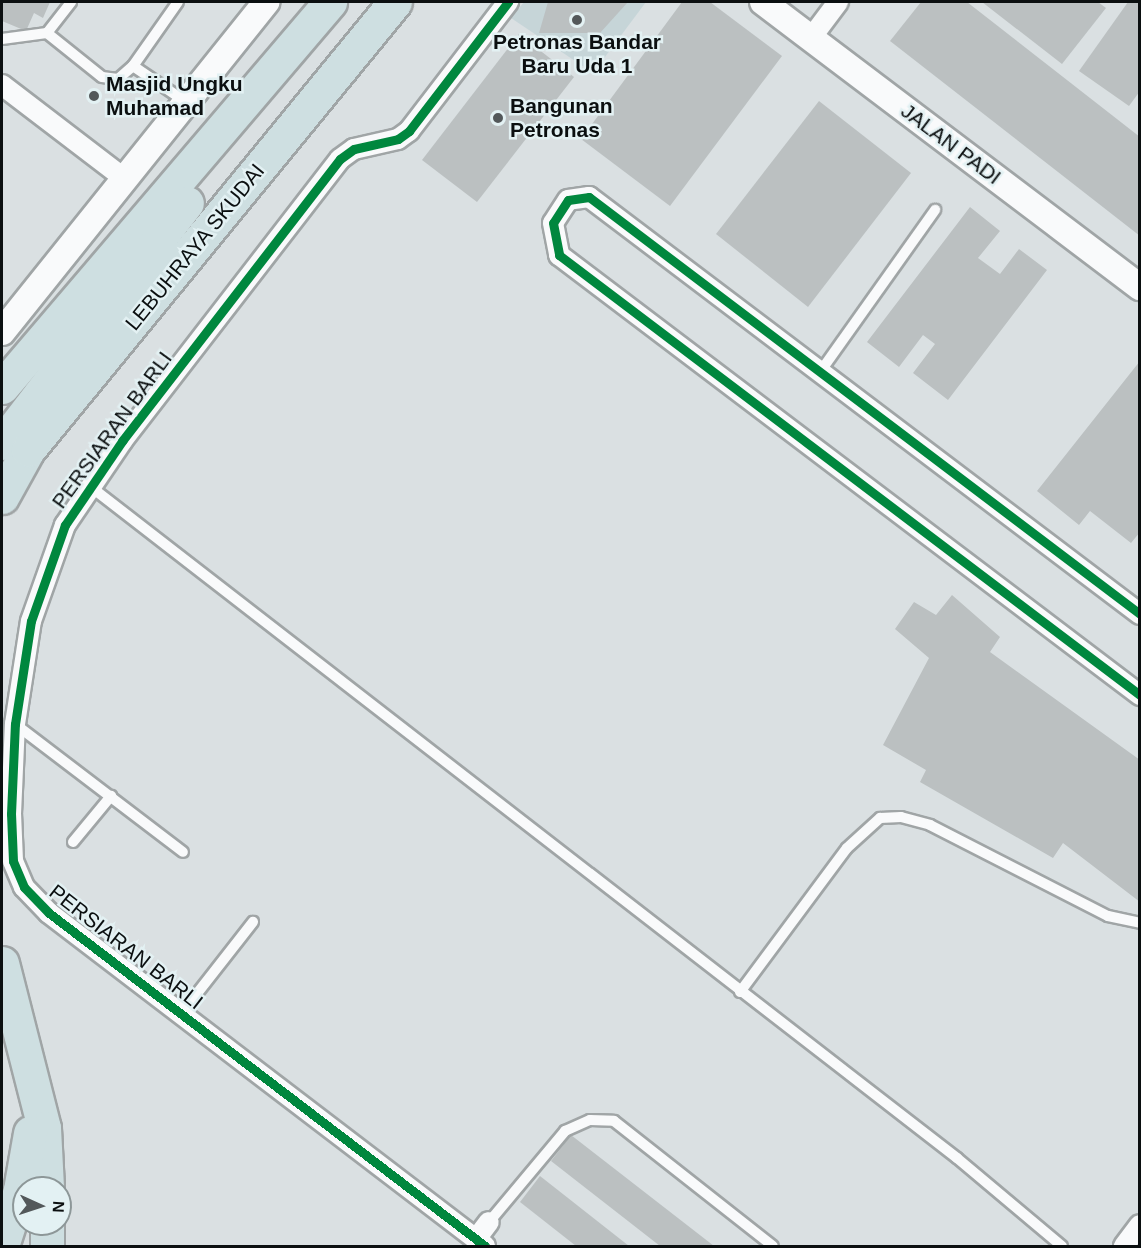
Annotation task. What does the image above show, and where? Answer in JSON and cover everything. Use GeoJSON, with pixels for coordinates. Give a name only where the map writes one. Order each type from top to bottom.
{"type":"FeatureCollection","features":[{"type":"Feature","properties":{"kind":"highway"},"geometry":{"type":"LineString","coordinates":[[2,387],[330,2]]}},
{"type":"Feature","properties":{"kind":"highway","name":"LEBUHRAYA SKUDAI"},"geometry":{"type":"LineString","coordinates":[[2,498],[28,450],[395,2]]}},
{"type":"Feature","properties":{"kind":"highway"},"geometry":{"type":"LineString","coordinates":[[2,443],[236,141],[260,85]]}},
{"type":"Feature","properties":{"kind":"highway"},"geometry":{"type":"LineString","coordinates":[[2,963],[36,1092],[46,1176]]}},
{"type":"Feature","properties":{"kind":"highway"},"geometry":{"type":"LineString","coordinates":[[2,1246],[24,1174],[36,1092]]}},
{"type":"Feature","properties":{"kind":"street"},"geometry":{"type":"LineString","coordinates":[[2,332],[266,2]]}},
{"type":"Feature","properties":{"kind":"street","name":"PERSIARAN BARLI"},"geometry":{"type":"LineString","coordinates":[[480,1243],[49,913],[24,887],[12,861],[15,724],[31,621],[45,574],[65,525],[91,487],[340,159],[354,149],[398,139],[409,131],[508,2]]}},
{"type":"Feature","properties":{"kind":"street","name":"JALAN PADI"},"geometry":{"type":"LineString","coordinates":[[763,2],[1140,287]]}},
{"type":"Feature","properties":{"kind":"street"},"geometry":{"type":"LineString","coordinates":[[811,38],[838,2]]}},
{"type":"Feature","properties":{"kind":"street"},"geometry":{"type":"LineString","coordinates":[[2,85],[125,179]]}},
{"type":"Feature","properties":{"kind":"street"},"geometry":{"type":"LineString","coordinates":[[1140,614],[589,197],[568,200],[553,223],[559,255],[1140,695]]}},
{"type":"Feature","properties":{"kind":"street"},"geometry":{"type":"LineString","coordinates":[[480,1243],[489,1222]]}},
{"type":"Feature","properties":{"kind":"street"},"geometry":{"type":"LineString","coordinates":[[1124,1246],[1140,1226]]}},
{"type":"Feature","properties":{"kind":"lane"},"geometry":{"type":"LineString","coordinates":[[47,33],[71,2]]}},
{"type":"Feature","properties":{"kind":"lane"},"geometry":{"type":"LineString","coordinates":[[2,39],[47,33],[110,80],[118,79],[133,66],[178,2]]}},
{"type":"Feature","properties":{"kind":"lane"},"geometry":{"type":"LineString","coordinates":[[133,66],[186,102]]}},
{"type":"Feature","properties":{"kind":"lane"},"geometry":{"type":"LineString","coordinates":[[820,372],[935,210]]}},
{"type":"Feature","properties":{"kind":"lane"},"geometry":{"type":"LineString","coordinates":[[91,487],[957,1158],[1062,1246]]}},
{"type":"Feature","properties":{"kind":"lane"},"geometry":{"type":"LineString","coordinates":[[15,724],[183,852]]}},
{"type":"Feature","properties":{"kind":"lane"},"geometry":{"type":"LineString","coordinates":[[73,842],[111,796]]}},
{"type":"Feature","properties":{"kind":"lane"},"geometry":{"type":"LineString","coordinates":[[740,992],[847,848],[880,818],[901,817],[930,825],[1108,916],[1140,923]]}},
{"type":"Feature","properties":{"kind":"lane"},"geometry":{"type":"LineString","coordinates":[[181,1014],[253,922]]}},
{"type":"Feature","properties":{"kind":"lane"},"geometry":{"type":"LineString","coordinates":[[489,1222],[565,1131],[590,1120],[614,1121],[773,1246]]}},
{"type":"Feature","properties":{"kind":"shaded area"},"geometry":{"type":"Polygon","coordinates":[[[524,2],[646,2],[593,73],[511,18],[524,2]]]}},
{"type":"Feature","properties":{"kind":"building"},"geometry":{"type":"Polygon","coordinates":[[[2,2],[50,2],[43,18],[34,13],[26,31],[2,21],[2,2]]]}},
{"type":"Feature","properties":{"kind":"building","name":"Petronas Bandar Baru Uda 1"},"geometry":{"type":"Polygon","coordinates":[[[548,2],[628,2],[600,33],[539,33],[548,2]]]}},
{"type":"Feature","properties":{"kind":"building"},"geometry":{"type":"Polygon","coordinates":[[[682,2],[710,2],[782,56],[670,206],[581,139],[682,2]]]}},
{"type":"Feature","properties":{"kind":"building"},"geometry":{"type":"Polygon","coordinates":[[[921,2],[967,2],[1140,137],[1140,236],[890,41],[921,2]]]}},
{"type":"Feature","properties":{"kind":"building"},"geometry":{"type":"Polygon","coordinates":[[[982,2],[1098,2],[1106,8],[1062,64],[982,2]]]}},
{"type":"Feature","properties":{"kind":"building"},"geometry":{"type":"Polygon","coordinates":[[[1128,2],[1140,2],[1140,91],[1129,106],[1079,71],[1128,2]]]}},
{"type":"Feature","properties":{"kind":"building","name":"Bangunan Petronas"},"geometry":{"type":"Polygon","coordinates":[[[519,34],[574,77],[477,202],[422,160],[519,34]]]}},
{"type":"Feature","properties":{"kind":"building"},"geometry":{"type":"Polygon","coordinates":[[[819,101],[911,173],[808,307],[716,234],[819,101]]]}},
{"type":"Feature","properties":{"kind":"building"},"geometry":{"type":"Polygon","coordinates":[[[970,207],[1000,231],[978,258],[1000,274],[1019,249],[1047,270],[948,400],[913,373],[935,344],[923,335],[899,367],[867,342],[970,207]]]}},
{"type":"Feature","properties":{"kind":"building"},"geometry":{"type":"Polygon","coordinates":[[[1140,361],[1140,532],[1131,543],[1090,511],[1079,525],[1037,491],[1140,361]]]}},
{"type":"Feature","properties":{"kind":"building"},"geometry":{"type":"Polygon","coordinates":[[[952,595],[1000,637],[990,652],[1140,760],[1140,902],[1063,843],[1053,858],[920,782],[926,770],[883,745],[929,658],[895,629],[914,602],[936,615],[952,595]]]}},
{"type":"Feature","properties":{"kind":"building"},"geometry":{"type":"Polygon","coordinates":[[[571,1135],[714,1246],[660,1246],[551,1161],[571,1135]]]}},
{"type":"Feature","properties":{"kind":"building"},"geometry":{"type":"Polygon","coordinates":[[[540,1176],[629,1246],[576,1246],[520,1202],[540,1176]]]}},
{"type":"Feature","properties":{"kind":"cycle path"},"geometry":{"type":"LineString","coordinates":[[485,1246],[49,913],[24,887],[13,861],[11,814],[15,724],[31,621],[65,525],[122,441],[340,159],[354,149],[398,139],[409,131],[508,2]]}},
{"type":"Feature","properties":{"kind":"cycle path"},"geometry":{"type":"LineString","coordinates":[[1140,614],[589,197],[568,200],[553,223],[559,255],[1140,695]]}},
{"type":"Feature","properties":{"kind":"place","name":"Petronas Bandar Baru Uda 1"},"geometry":{"type":"Point","coordinates":[577,20]}},
{"type":"Feature","properties":{"kind":"place","name":"Masjid Ungku Muhamad"},"geometry":{"type":"Point","coordinates":[94,96]}},
{"type":"Feature","properties":{"kind":"place","name":"Bangunan Petronas"},"geometry":{"type":"Point","coordinates":[498,118]}}]}
